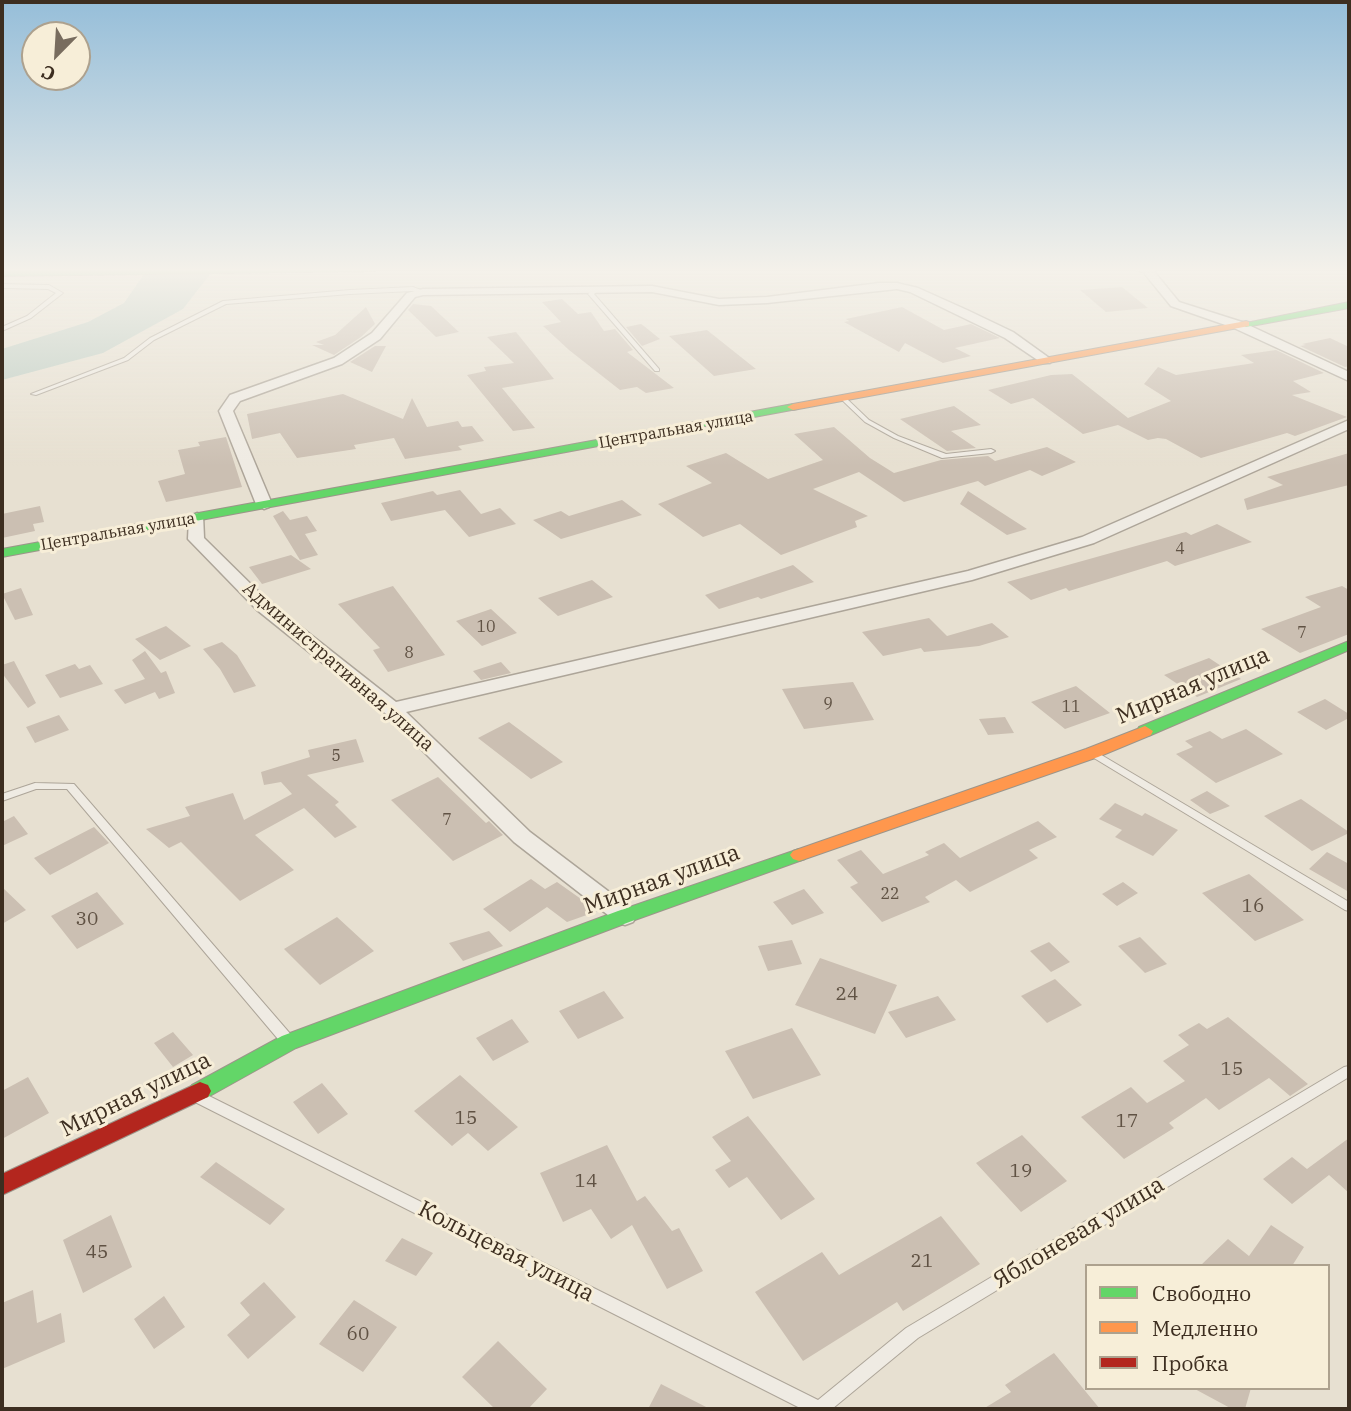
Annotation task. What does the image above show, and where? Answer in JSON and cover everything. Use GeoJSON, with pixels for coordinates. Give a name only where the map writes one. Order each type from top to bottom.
{"type":"FeatureCollection","features":[{"type":"Feature","properties":{"kind":"main road","name":"Центральная улица"},"geometry":{"type":"LineString","coordinates":[[2,553],[1189,334]]}},
{"type":"Feature","properties":{"kind":"main road","name":"Мирная улица"},"geometry":{"type":"LineString","coordinates":[[2,1185],[193,1095],[289,1042],[625,916],[1092,753],[1349,645]]}},
{"type":"Feature","properties":{"kind":"street"},"geometry":{"type":"LineString","coordinates":[[264,504],[226,411],[235,398],[338,361],[378,334]]}},
{"type":"Feature","properties":{"kind":"street"},"geometry":{"type":"LineString","coordinates":[[1007,334],[1045,360]]}},
{"type":"Feature","properties":{"kind":"street"},"geometry":{"type":"LineString","coordinates":[[1257,334],[1349,377]]}},
{"type":"Feature","properties":{"kind":"street"},"geometry":{"type":"LineString","coordinates":[[392,709],[972,575],[1088,540],[1349,424]]}},
{"type":"Feature","properties":{"kind":"street","name":"Административная улица"},"geometry":{"type":"LineString","coordinates":[[197,518],[196,538],[263,606],[392,709],[522,837],[625,916]]}},
{"type":"Feature","properties":{"kind":"lane"},"geometry":{"type":"LineString","coordinates":[[34,394],[126,359],[162,334]]}},
{"type":"Feature","properties":{"kind":"lane"},"geometry":{"type":"LineString","coordinates":[[625,334],[657,370]]}},
{"type":"Feature","properties":{"kind":"lane"},"geometry":{"type":"LineString","coordinates":[[844,399],[867,421],[896,437],[945,456],[991,452]]}},
{"type":"Feature","properties":{"kind":"lane"},"geometry":{"type":"LineString","coordinates":[[1092,753],[1349,908]]}},
{"type":"Feature","properties":{"kind":"lane"},"geometry":{"type":"LineString","coordinates":[[2,798],[36,786],[70,786],[289,1042]]}},
{"type":"Feature","properties":{"kind":"lane","name":"Яблоневая улица"},"geometry":{"type":"LineString","coordinates":[[819,1409],[912,1333],[1349,1071]]}},
{"type":"Feature","properties":{"kind":"lane","name":"Кольцевая улица"},"geometry":{"type":"LineString","coordinates":[[193,1095],[819,1409]]}},
{"type":"Feature","properties":{"kind":"shaded area"},"geometry":{"type":"Polygon","coordinates":[[[50,334],[138,334],[103,353],[2,380],[2,349],[50,334]]]}},
{"type":"Feature","properties":{"kind":"building"},"geometry":{"type":"Polygon","coordinates":[[[364,334],[334,355],[312,345],[324,345],[316,342],[335,335],[364,334]]]}},
{"type":"Feature","properties":{"kind":"building"},"geometry":{"type":"Polygon","coordinates":[[[517,334],[554,379],[502,388],[535,428],[513,431],[467,375],[486,371],[484,367],[514,363],[487,337],[517,334]]]}},
{"type":"Feature","properties":{"kind":"building"},"geometry":{"type":"Polygon","coordinates":[[[552,334],[619,334],[633,350],[627,352],[674,388],[646,393],[637,387],[620,390],[552,334]]]}},
{"type":"Feature","properties":{"kind":"building"},"geometry":{"type":"Polygon","coordinates":[[[632,334],[653,334],[660,339],[642,346],[632,334]]]}},
{"type":"Feature","properties":{"kind":"building"},"geometry":{"type":"Polygon","coordinates":[[[712,334],[756,369],[714,376],[669,336],[712,334]]]}},
{"type":"Feature","properties":{"kind":"building"},"geometry":{"type":"Polygon","coordinates":[[[866,334],[991,334],[1000,338],[955,348],[971,356],[943,363],[905,343],[899,352],[866,334]]]}},
{"type":"Feature","properties":{"kind":"building"},"geometry":{"type":"Polygon","coordinates":[[[1330,338],[1349,347],[1349,366],[1345,367],[1300,346],[1330,338]]]}},
{"type":"Feature","properties":{"kind":"building"},"geometry":{"type":"Polygon","coordinates":[[[375,346],[386,346],[372,372],[350,362],[375,346]]]}},
{"type":"Feature","properties":{"kind":"building"},"geometry":{"type":"Polygon","coordinates":[[[1276,350],[1324,373],[1293,381],[1311,392],[1292,395],[1347,417],[1295,436],[1287,433],[1201,458],[1166,439],[1148,440],[1118,425],[1083,434],[1033,398],[1011,404],[988,390],[1051,375],[1072,374],[1128,418],[1171,401],[1144,384],[1158,367],[1176,375],[1254,363],[1241,355],[1276,350]]]}},
{"type":"Feature","properties":{"kind":"building"},"geometry":{"type":"Polygon","coordinates":[[[343,394],[403,419],[412,398],[427,427],[458,421],[462,427],[472,426],[484,441],[458,446],[462,450],[405,459],[394,438],[354,445],[356,449],[297,458],[280,433],[252,439],[247,414],[343,394]]]}},
{"type":"Feature","properties":{"kind":"building"},"geometry":{"type":"Polygon","coordinates":[[[954,406],[981,425],[951,431],[976,448],[947,451],[900,419],[954,406]]]}},
{"type":"Feature","properties":{"kind":"building"},"geometry":{"type":"Polygon","coordinates":[[[834,427],[870,458],[894,473],[941,460],[988,456],[995,461],[1047,447],[1076,462],[1042,476],[1030,470],[985,486],[978,481],[904,502],[859,472],[813,489],[868,516],[855,521],[857,527],[781,555],[740,524],[703,537],[658,504],[712,483],[686,466],[726,453],[768,479],[823,460],[794,434],[834,427]]]}},
{"type":"Feature","properties":{"kind":"building"},"geometry":{"type":"Polygon","coordinates":[[[226,437],[242,487],[166,502],[158,481],[185,474],[178,450],[200,446],[198,442],[226,437]]]}},
{"type":"Feature","properties":{"kind":"building"},"geometry":{"type":"Polygon","coordinates":[[[1349,453],[1349,485],[1247,510],[1244,499],[1283,485],[1267,477],[1349,453]]]}},
{"type":"Feature","properties":{"kind":"building"},"geometry":{"type":"Polygon","coordinates":[[[460,490],[481,514],[500,508],[516,524],[469,537],[445,510],[391,521],[381,503],[433,491],[437,495],[460,490]]]}},
{"type":"Feature","properties":{"kind":"building"},"geometry":{"type":"Polygon","coordinates":[[[968,491],[1027,529],[1007,535],[960,504],[968,491]]]}},
{"type":"Feature","properties":{"kind":"building"},"geometry":{"type":"Polygon","coordinates":[[[622,500],[642,515],[561,539],[533,520],[561,511],[569,516],[622,500]]]}},
{"type":"Feature","properties":{"kind":"building"},"geometry":{"type":"Polygon","coordinates":[[[40,506],[44,522],[33,524],[35,531],[2,538],[2,514],[40,506]]]}},
{"type":"Feature","properties":{"kind":"building"},"geometry":{"type":"Polygon","coordinates":[[[283,511],[290,520],[307,516],[317,531],[305,534],[318,555],[300,560],[273,516],[283,511]]]}},
{"type":"Feature","properties":{"kind":"building"},"geometry":{"type":"Polygon","coordinates":[[[1217,524],[1252,542],[1175,566],[1167,561],[1031,600],[1007,582],[1186,532],[1191,535],[1217,524]]]}},
{"type":"Feature","properties":{"kind":"building"},"geometry":{"type":"Polygon","coordinates":[[[291,555],[311,569],[262,584],[249,567],[291,555]]]}},
{"type":"Feature","properties":{"kind":"building"},"geometry":{"type":"Polygon","coordinates":[[[793,565],[814,582],[719,609],[705,595],[793,565]]]}},
{"type":"Feature","properties":{"kind":"building"},"geometry":{"type":"Polygon","coordinates":[[[592,580],[613,597],[558,616],[538,598],[592,580]]]}},
{"type":"Feature","properties":{"kind":"building"},"geometry":{"type":"Polygon","coordinates":[[[393,586],[445,655],[388,672],[373,650],[380,648],[338,604],[393,586]]]}},
{"type":"Feature","properties":{"kind":"building"},"geometry":{"type":"Polygon","coordinates":[[[1342,586],[1349,590],[1349,634],[1300,653],[1261,629],[1321,607],[1305,597],[1342,586]]]}},
{"type":"Feature","properties":{"kind":"building"},"geometry":{"type":"Polygon","coordinates":[[[21,588],[33,615],[15,620],[2,594],[21,588]]]}},
{"type":"Feature","properties":{"kind":"building"},"geometry":{"type":"Polygon","coordinates":[[[491,609],[517,633],[482,646],[456,621],[491,609]]]}},
{"type":"Feature","properties":{"kind":"building"},"geometry":{"type":"Polygon","coordinates":[[[929,618],[947,636],[992,623],[1009,637],[979,646],[924,652],[921,648],[883,656],[862,632],[929,618]]]}},
{"type":"Feature","properties":{"kind":"building"},"geometry":{"type":"Polygon","coordinates":[[[166,626],[191,646],[160,660],[135,639],[166,626]]]}},
{"type":"Feature","properties":{"kind":"building"},"geometry":{"type":"Polygon","coordinates":[[[222,642],[237,655],[256,686],[234,693],[220,669],[203,649],[222,642]]]}},
{"type":"Feature","properties":{"kind":"building"},"geometry":{"type":"Polygon","coordinates":[[[145,651],[161,673],[166,671],[175,693],[159,699],[155,692],[125,704],[114,690],[145,679],[132,660],[145,651]]]}},
{"type":"Feature","properties":{"kind":"building"},"geometry":{"type":"Polygon","coordinates":[[[1209,658],[1241,679],[1197,697],[1164,675],[1209,658]]]}},
{"type":"Feature","properties":{"kind":"building"},"geometry":{"type":"Polygon","coordinates":[[[14,661],[36,703],[28,708],[2,673],[2,665],[14,661]]]}},
{"type":"Feature","properties":{"kind":"building"},"geometry":{"type":"Polygon","coordinates":[[[501,662],[511,673],[481,680],[473,671],[501,662]]]}},
{"type":"Feature","properties":{"kind":"building"},"geometry":{"type":"Polygon","coordinates":[[[75,664],[79,669],[90,665],[103,684],[60,698],[45,675],[75,664]]]}},
{"type":"Feature","properties":{"kind":"building"},"geometry":{"type":"Polygon","coordinates":[[[853,682],[874,720],[804,729],[782,689],[853,682]]]}},
{"type":"Feature","properties":{"kind":"building"},"geometry":{"type":"Polygon","coordinates":[[[1076,686],[1110,713],[1065,729],[1031,702],[1076,686]]]}},
{"type":"Feature","properties":{"kind":"building"},"geometry":{"type":"Polygon","coordinates":[[[1325,699],[1349,714],[1349,718],[1326,730],[1297,712],[1325,699]]]}},
{"type":"Feature","properties":{"kind":"building"},"geometry":{"type":"Polygon","coordinates":[[[59,715],[69,730],[35,743],[26,727],[59,715]]]}},
{"type":"Feature","properties":{"kind":"building"},"geometry":{"type":"Polygon","coordinates":[[[1005,717],[1014,733],[988,735],[979,719],[1005,717]]]}},
{"type":"Feature","properties":{"kind":"building"},"geometry":{"type":"Polygon","coordinates":[[[509,722],[563,762],[531,779],[478,738],[509,722]]]}},
{"type":"Feature","properties":{"kind":"building"},"geometry":{"type":"Polygon","coordinates":[[[1246,729],[1283,754],[1216,783],[1176,754],[1193,747],[1185,741],[1210,731],[1222,739],[1246,729]]]}},
{"type":"Feature","properties":{"kind":"building"},"geometry":{"type":"Polygon","coordinates":[[[356,739],[364,762],[307,775],[339,802],[335,805],[357,827],[335,838],[304,808],[255,835],[294,870],[240,901],[181,842],[169,848],[146,829],[190,816],[185,807],[233,793],[244,820],[292,794],[281,782],[264,785],[261,772],[310,757],[308,750],[356,739]]]}},
{"type":"Feature","properties":{"kind":"building"},"geometry":{"type":"Polygon","coordinates":[[[438,777],[486,823],[489,821],[503,835],[453,861],[391,800],[438,777]]]}},
{"type":"Feature","properties":{"kind":"building"},"geometry":{"type":"Polygon","coordinates":[[[1207,791],[1230,806],[1210,814],[1190,800],[1207,791]]]}},
{"type":"Feature","properties":{"kind":"building"},"geometry":{"type":"Polygon","coordinates":[[[1301,799],[1349,833],[1312,851],[1264,816],[1301,799]]]}},
{"type":"Feature","properties":{"kind":"building"},"geometry":{"type":"Polygon","coordinates":[[[1115,803],[1142,816],[1145,813],[1178,830],[1153,856],[1115,837],[1122,830],[1099,819],[1115,803]]]}},
{"type":"Feature","properties":{"kind":"building"},"geometry":{"type":"Polygon","coordinates":[[[14,816],[28,834],[2,846],[2,822],[14,816]]]}},
{"type":"Feature","properties":{"kind":"building"},"geometry":{"type":"Polygon","coordinates":[[[1038,821],[1057,837],[1029,850],[1038,858],[970,892],[956,880],[925,897],[930,902],[882,922],[850,887],[858,883],[837,860],[861,850],[883,874],[929,855],[925,852],[944,843],[960,858],[1038,821]]]}},
{"type":"Feature","properties":{"kind":"building"},"geometry":{"type":"Polygon","coordinates":[[[94,827],[109,843],[50,875],[34,858],[94,827]]]}},
{"type":"Feature","properties":{"kind":"building"},"geometry":{"type":"Polygon","coordinates":[[[1327,852],[1349,864],[1349,892],[1309,869],[1327,852]]]}},
{"type":"Feature","properties":{"kind":"building"},"geometry":{"type":"Polygon","coordinates":[[[1249,874],[1304,920],[1255,941],[1202,893],[1249,874]]]}},
{"type":"Feature","properties":{"kind":"building"},"geometry":{"type":"Polygon","coordinates":[[[531,879],[545,889],[557,882],[598,911],[567,922],[547,907],[510,932],[483,909],[531,879]]]}},
{"type":"Feature","properties":{"kind":"building"},"geometry":{"type":"Polygon","coordinates":[[[1123,882],[1138,893],[1117,906],[1102,894],[1123,882]]]}},
{"type":"Feature","properties":{"kind":"building"},"geometry":{"type":"Polygon","coordinates":[[[2,887],[26,910],[2,924],[2,887]]]}},
{"type":"Feature","properties":{"kind":"building"},"geometry":{"type":"Polygon","coordinates":[[[804,889],[824,913],[792,925],[773,902],[804,889]]]}},
{"type":"Feature","properties":{"kind":"building"},"geometry":{"type":"Polygon","coordinates":[[[97,892],[124,924],[77,949],[51,916],[97,892]]]}},
{"type":"Feature","properties":{"kind":"building"},"geometry":{"type":"Polygon","coordinates":[[[337,917],[374,951],[320,985],[284,949],[337,917]]]}},
{"type":"Feature","properties":{"kind":"building"},"geometry":{"type":"Polygon","coordinates":[[[489,931],[503,946],[463,961],[449,943],[489,931]]]}},
{"type":"Feature","properties":{"kind":"building"},"geometry":{"type":"Polygon","coordinates":[[[1140,937],[1167,964],[1145,973],[1118,946],[1140,937]]]}},
{"type":"Feature","properties":{"kind":"building"},"geometry":{"type":"Polygon","coordinates":[[[792,940],[802,964],[768,971],[758,946],[792,940]]]}},
{"type":"Feature","properties":{"kind":"building"},"geometry":{"type":"Polygon","coordinates":[[[1049,942],[1070,962],[1051,972],[1030,951],[1049,942]]]}},
{"type":"Feature","properties":{"kind":"building"},"geometry":{"type":"Polygon","coordinates":[[[820,958],[897,985],[875,1034],[795,1005],[820,958]]]}},
{"type":"Feature","properties":{"kind":"building"},"geometry":{"type":"Polygon","coordinates":[[[1055,979],[1082,1005],[1047,1023],[1021,996],[1055,979]]]}},
{"type":"Feature","properties":{"kind":"building"},"geometry":{"type":"Polygon","coordinates":[[[604,991],[624,1018],[578,1039],[559,1011],[604,991]]]}},
{"type":"Feature","properties":{"kind":"building"},"geometry":{"type":"Polygon","coordinates":[[[938,996],[956,1020],[906,1038],[888,1012],[938,996]]]}},
{"type":"Feature","properties":{"kind":"building"},"geometry":{"type":"Polygon","coordinates":[[[1228,1017],[1308,1084],[1290,1096],[1269,1078],[1219,1110],[1206,1098],[1169,1123],[1174,1128],[1124,1159],[1081,1117],[1131,1087],[1147,1103],[1185,1081],[1163,1061],[1189,1045],[1178,1035],[1199,1023],[1207,1029],[1228,1017]]]}},
{"type":"Feature","properties":{"kind":"building"},"geometry":{"type":"Polygon","coordinates":[[[512,1019],[529,1042],[493,1061],[476,1038],[512,1019]]]}},
{"type":"Feature","properties":{"kind":"building"},"geometry":{"type":"Polygon","coordinates":[[[792,1028],[821,1075],[753,1099],[725,1051],[792,1028]]]}},
{"type":"Feature","properties":{"kind":"building"},"geometry":{"type":"Polygon","coordinates":[[[173,1032],[193,1055],[173,1067],[154,1043],[173,1032]]]}},
{"type":"Feature","properties":{"kind":"building"},"geometry":{"type":"Polygon","coordinates":[[[460,1075],[518,1127],[488,1151],[468,1133],[452,1146],[414,1111],[460,1075]]]}},
{"type":"Feature","properties":{"kind":"building"},"geometry":{"type":"Polygon","coordinates":[[[28,1077],[49,1113],[2,1139],[2,1091],[28,1077]]]}},
{"type":"Feature","properties":{"kind":"building"},"geometry":{"type":"Polygon","coordinates":[[[322,1083],[348,1114],[318,1134],[293,1102],[322,1083]]]}},
{"type":"Feature","properties":{"kind":"building"},"geometry":{"type":"Polygon","coordinates":[[[748,1116],[815,1199],[781,1220],[747,1177],[729,1188],[715,1170],[731,1161],[712,1137],[748,1116]]]}},
{"type":"Feature","properties":{"kind":"building"},"geometry":{"type":"Polygon","coordinates":[[[1022,1135],[1067,1181],[1021,1212],[976,1163],[1022,1135]]]}},
{"type":"Feature","properties":{"kind":"building"},"geometry":{"type":"Polygon","coordinates":[[[1349,1138],[1349,1193],[1329,1175],[1292,1204],[1263,1179],[1292,1157],[1307,1169],[1349,1138]]]}},
{"type":"Feature","properties":{"kind":"building"},"geometry":{"type":"Polygon","coordinates":[[[607,1145],[637,1201],[645,1196],[672,1231],[679,1228],[703,1271],[667,1289],[632,1225],[611,1239],[591,1209],[563,1222],[540,1173],[607,1145]]]}},
{"type":"Feature","properties":{"kind":"building"},"geometry":{"type":"Polygon","coordinates":[[[216,1162],[285,1209],[270,1225],[200,1177],[216,1162]]]}},
{"type":"Feature","properties":{"kind":"building"},"geometry":{"type":"Polygon","coordinates":[[[111,1215],[132,1267],[83,1293],[63,1240],[111,1215]]]}},
{"type":"Feature","properties":{"kind":"building"},"geometry":{"type":"Polygon","coordinates":[[[941,1216],[980,1264],[903,1311],[897,1302],[803,1361],[755,1292],[822,1252],[839,1275],[941,1216]]]}},
{"type":"Feature","properties":{"kind":"building"},"geometry":{"type":"Polygon","coordinates":[[[1271,1225],[1304,1247],[1293,1264],[1202,1264],[1228,1239],[1249,1256],[1271,1225]]]}},
{"type":"Feature","properties":{"kind":"building"},"geometry":{"type":"Polygon","coordinates":[[[402,1238],[433,1253],[416,1276],[385,1261],[402,1238]]]}},
{"type":"Feature","properties":{"kind":"building"},"geometry":{"type":"Polygon","coordinates":[[[264,1282],[296,1317],[248,1359],[227,1335],[250,1315],[240,1303],[264,1282]]]}},
{"type":"Feature","properties":{"kind":"building"},"geometry":{"type":"Polygon","coordinates":[[[33,1290],[37,1323],[61,1313],[65,1342],[2,1369],[2,1303],[33,1290]]]}},
{"type":"Feature","properties":{"kind":"building"},"geometry":{"type":"Polygon","coordinates":[[[164,1296],[185,1327],[154,1349],[134,1319],[164,1296]]]}},
{"type":"Feature","properties":{"kind":"building"},"geometry":{"type":"Polygon","coordinates":[[[354,1300],[397,1327],[363,1372],[319,1344],[354,1300]]]}},
{"type":"Feature","properties":{"kind":"building"},"geometry":{"type":"Polygon","coordinates":[[[498,1341],[547,1389],[528,1409],[495,1409],[462,1377],[498,1341]]]}},
{"type":"Feature","properties":{"kind":"building"},"geometry":{"type":"Polygon","coordinates":[[[1054,1353],[1100,1409],[983,1409],[1011,1392],[1005,1385],[1054,1353]]]}},
{"type":"Feature","properties":{"kind":"building"},"geometry":{"type":"Polygon","coordinates":[[[661,1384],[710,1409],[648,1409],[661,1384]]]}},
{"type":"Feature","properties":{"kind":"building"},"geometry":{"type":"Polygon","coordinates":[[[1197,1390],[1250,1390],[1245,1409],[1232,1409],[1197,1390]]]}},
{"type":"Feature","properties":{"kind":"traffic: fast"},"geometry":{"type":"LineString","coordinates":[[2,553],[793,407]]}},
{"type":"Feature","properties":{"kind":"traffic: fast"},"geometry":{"type":"LineString","coordinates":[[1145,731],[1349,645]]}},
{"type":"Feature","properties":{"kind":"traffic: fast"},"geometry":{"type":"LineString","coordinates":[[200,1091],[289,1042],[625,916],[799,855]]}},
{"type":"Feature","properties":{"kind":"traffic: slow"},"geometry":{"type":"LineString","coordinates":[[793,407],[1192,334]]}},
{"type":"Feature","properties":{"kind":"traffic: slow"},"geometry":{"type":"LineString","coordinates":[[799,855],[1092,753],[1145,731]]}},
{"type":"Feature","properties":{"kind":"traffic: jam"},"geometry":{"type":"LineString","coordinates":[[2,1185],[200,1091]]}}]}
